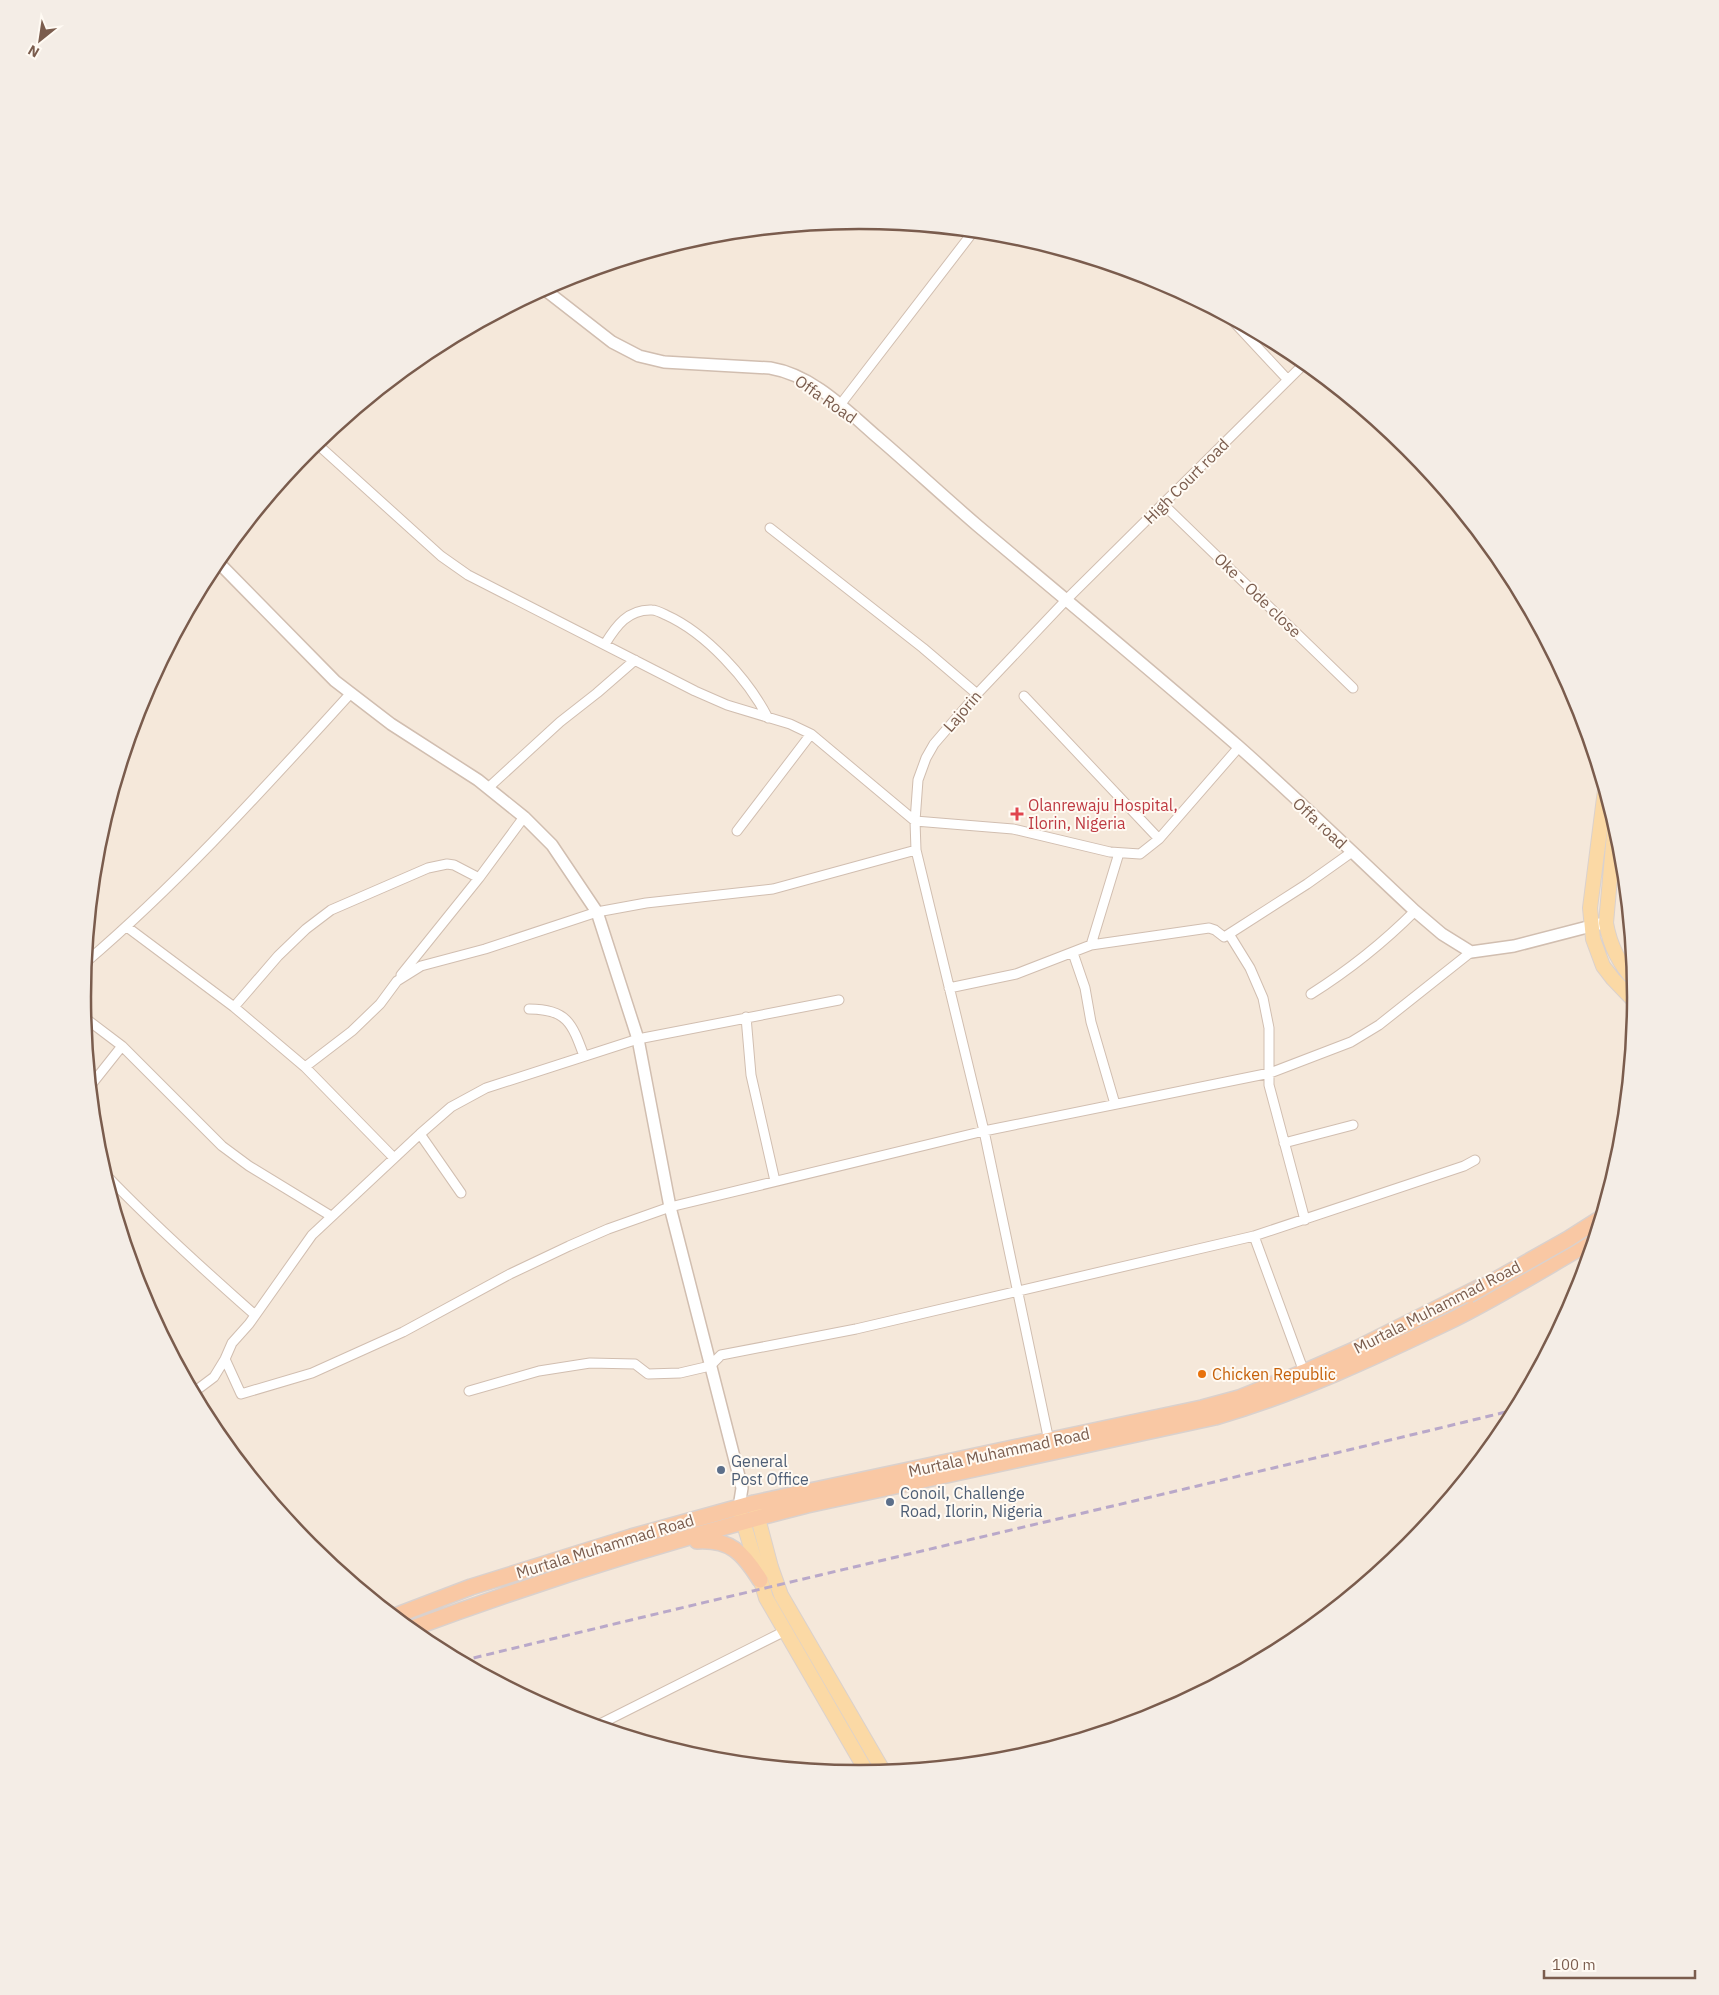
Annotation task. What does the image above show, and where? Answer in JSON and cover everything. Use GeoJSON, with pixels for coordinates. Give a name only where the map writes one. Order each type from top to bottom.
{"type":"FeatureCollection","features":[{"type":"Feature","properties":{"kind":"highway","name":"Murtala Muhammad Road"},"geometry":{"type":"LineString","coordinates":[[1470,1297],[1593,1224]]}},
{"type":"Feature","properties":{"kind":"highway","name":"Murtala Muhammad Road"},"geometry":{"type":"LineString","coordinates":[[419,1626],[560,1576],[673,1542],[749,1513],[808,1505],[1215,1418],[1278,1397],[1357,1357],[1593,1224]]}},
{"type":"Feature","properties":{"kind":"highway","name":"Murtala Muhammad Road"},"geometry":{"type":"LineString","coordinates":[[1470,1297],[1591,1231]]}},
{"type":"Feature","properties":{"kind":"highway","name":"Murtala Muhammad Road"},"geometry":{"type":"LineString","coordinates":[[401,1614],[481,1584],[631,1537],[749,1513],[1049,1441],[1240,1398],[1304,1372],[1357,1357],[1456,1318],[1587,1244]]}},
{"type":"Feature","properties":{"kind":"highway"},"geometry":{"type":"LineString","coordinates":[[1357,1357],[1420,1320],[1470,1297]]}},
{"type":"Feature","properties":{"kind":"highway"},"geometry":{"type":"LineString","coordinates":[[673,1542],[709,1540],[730,1546],[744,1557],[760,1580]]}},
{"type":"Feature","properties":{"kind":"main road"},"geometry":{"type":"LineString","coordinates":[[1603,802],[1590,908],[1591,926],[1594,945],[1603,966],[1628,995]]}},
{"type":"Feature","properties":{"kind":"main road"},"geometry":{"type":"LineString","coordinates":[[1613,847],[1606,923],[1614,952],[1620,964],[1627,972]]}},
{"type":"Feature","properties":{"kind":"main road"},"geometry":{"type":"LineString","coordinates":[[749,1513],[760,1580],[766,1598],[863,1766]]}},
{"type":"Feature","properties":{"kind":"main road"},"geometry":{"type":"LineString","coordinates":[[749,1513],[781,1595],[880,1765]]}},
{"type":"Feature","properties":{"kind":"street"},"geometry":{"type":"LineString","coordinates":[[840,405],[969,237]]}},
{"type":"Feature","properties":{"kind":"street","name":"Offa Road"},"geometry":{"type":"LineString","coordinates":[[551,294],[612,342],[639,356],[664,362],[770,368],[782,370],[800,377],[840,405],[977,525],[1067,599]]}},
{"type":"Feature","properties":{"kind":"street"},"geometry":{"type":"LineString","coordinates":[[1242,331],[1288,380]]}},
{"type":"Feature","properties":{"kind":"street","name":"High Court road"},"geometry":{"type":"LineString","coordinates":[[1067,599],[1299,368]]}},
{"type":"Feature","properties":{"kind":"street"},"geometry":{"type":"LineString","coordinates":[[322,448],[441,556],[468,575],[695,691],[727,705],[790,724],[811,734],[915,821],[1013,829],[1120,853],[1140,854],[1159,839],[1239,747]]}},
{"type":"Feature","properties":{"kind":"street","name":"Oke - Ode close"},"geometry":{"type":"LineString","coordinates":[[1164,504],[1353,688]]}},
{"type":"Feature","properties":{"kind":"street"},"geometry":{"type":"LineString","coordinates":[[770,528],[923,648],[977,694]]}},
{"type":"Feature","properties":{"kind":"street"},"geometry":{"type":"LineString","coordinates":[[223,568],[328,674],[391,724],[488,788],[524,817],[552,845],[597,912],[638,1039],[670,1207],[749,1513]]}},
{"type":"Feature","properties":{"kind":"street","name":"Lajorin"},"geometry":{"type":"LineString","coordinates":[[1049,1441],[984,1131],[916,850],[915,821],[918,780],[926,758],[934,744],[977,694],[1067,599]]}},
{"type":"Feature","properties":{"kind":"street","name":"Offa road"},"geometry":{"type":"LineString","coordinates":[[1067,599],[1239,747],[1415,912],[1442,934],[1471,952]]}},
{"type":"Feature","properties":{"kind":"street"},"geometry":{"type":"LineString","coordinates":[[604,644],[618,623],[627,616],[653,610],[674,618],[700,636],[740,675],[758,698],[768,718]]}},
{"type":"Feature","properties":{"kind":"street"},"geometry":{"type":"LineString","coordinates":[[488,788],[560,722],[635,660]]}},
{"type":"Feature","properties":{"kind":"street"},"geometry":{"type":"LineString","coordinates":[[93,956],[127,927],[228,826],[351,693]]}},
{"type":"Feature","properties":{"kind":"street"},"geometry":{"type":"LineString","coordinates":[[1024,696],[1159,839]]}},
{"type":"Feature","properties":{"kind":"street"},"geometry":{"type":"LineString","coordinates":[[737,831],[811,734]]}},
{"type":"Feature","properties":{"kind":"street"},"geometry":{"type":"LineString","coordinates":[[305,1067],[352,1031],[380,1004],[479,878],[524,817]]}},
{"type":"Feature","properties":{"kind":"street"},"geometry":{"type":"LineString","coordinates":[[397,981],[421,966],[485,949],[597,912],[646,903],[773,889],[916,850]]}},
{"type":"Feature","properties":{"kind":"street"},"geometry":{"type":"LineString","coordinates":[[949,988],[1006,977],[1091,945],[1209,928],[1224,937],[1352,852]]}},
{"type":"Feature","properties":{"kind":"street"},"geometry":{"type":"LineString","coordinates":[[1091,945],[1120,853]]}},
{"type":"Feature","properties":{"kind":"street"},"geometry":{"type":"LineString","coordinates":[[234,1007],[278,956],[306,929],[331,910],[428,868],[447,864],[454,865],[479,878]]}},
{"type":"Feature","properties":{"kind":"street"},"geometry":{"type":"LineString","coordinates":[[1311,994],[1361,959],[1415,912]]}},
{"type":"Feature","properties":{"kind":"street"},"geometry":{"type":"LineString","coordinates":[[225,1359],[241,1394],[312,1373],[403,1332],[510,1274],[569,1246],[608,1229],[670,1207],[984,1131],[1270,1073],[1352,1042],[1379,1025],[1471,952],[1514,946],[1606,923]]}},
{"type":"Feature","properties":{"kind":"street"},"geometry":{"type":"LineString","coordinates":[[127,927],[234,1007],[305,1067],[394,1158]]}},
{"type":"Feature","properties":{"kind":"street"},"geometry":{"type":"LineString","coordinates":[[1229,934],[1250,968],[1263,998],[1269,1028],[1269,1085],[1305,1220]]}},
{"type":"Feature","properties":{"kind":"street"},"geometry":{"type":"LineString","coordinates":[[1073,953],[1085,988],[1091,1022],[1116,1104]]}},
{"type":"Feature","properties":{"kind":"street"},"geometry":{"type":"LineString","coordinates":[[198,1389],[214,1376],[225,1359],[232,1343],[241,1334],[312,1235],[451,1107],[486,1088],[638,1039],[839,1000]]}},
{"type":"Feature","properties":{"kind":"street"},"geometry":{"type":"LineString","coordinates":[[529,1009],[546,1009],[557,1013],[567,1021],[575,1030],[584,1056]]}},
{"type":"Feature","properties":{"kind":"street"},"geometry":{"type":"LineString","coordinates":[[746,1017],[751,1075],[775,1181]]}},
{"type":"Feature","properties":{"kind":"street"},"geometry":{"type":"LineString","coordinates":[[92,1024],[122,1046],[222,1146],[250,1166],[331,1216]]}},
{"type":"Feature","properties":{"kind":"street"},"geometry":{"type":"LineString","coordinates":[[96,1079],[122,1046]]}},
{"type":"Feature","properties":{"kind":"street"},"geometry":{"type":"LineString","coordinates":[[1284,1143],[1353,1125]]}},
{"type":"Feature","properties":{"kind":"street"},"geometry":{"type":"LineString","coordinates":[[420,1134],[462,1193]]}},
{"type":"Feature","properties":{"kind":"street"},"geometry":{"type":"LineString","coordinates":[[469,1391],[539,1371],[590,1364],[635,1364],[648,1374],[680,1373],[710,1366],[721,1355],[856,1329],[1254,1236],[1464,1166],[1475,1160]]}},
{"type":"Feature","properties":{"kind":"street"},"geometry":{"type":"LineString","coordinates":[[114,1183],[190,1257],[255,1315]]}},
{"type":"Feature","properties":{"kind":"street"},"geometry":{"type":"LineString","coordinates":[[1254,1236],[1304,1372]]}},
{"type":"Feature","properties":{"kind":"street"},"geometry":{"type":"LineString","coordinates":[[604,1722],[785,1631]]}},
{"type":"Feature","properties":{"kind":"shaded area"},"geometry":{"type":"Polygon","coordinates":[[[860,229],[960,236],[1058,255],[1106,270],[1199,308],[1244,332],[1327,388],[1366,420],[1403,454],[1469,530],[1525,613],[1549,658],[1587,751],[1602,799],[1621,897],[1628,997],[1626,1048],[1621,1098],[1602,1196],[1587,1244],[1549,1337],[1525,1382],[1469,1465],[1437,1504],[1403,1541],[1327,1607],[1244,1663],[1199,1687],[1106,1725],[1058,1740],[960,1759],[910,1764],[860,1766],[809,1764],[759,1759],[661,1740],[613,1725],[520,1687],[475,1663],[392,1607],[353,1575],[316,1541],[250,1465],[194,1382],[170,1337],[132,1244],[117,1196],[98,1098],[93,1048],[91,997],[98,897],[117,799],[132,751],[170,658],[194,613],[250,530],[282,491],[316,454],[392,388],[475,332],[520,308],[613,270],[661,255],[759,236],[809,231],[860,229]]]}},
{"type":"Feature","properties":{"kind":"railway"},"geometry":{"type":"LineString","coordinates":[[469,1659],[1506,1412]]}},
{"type":"Feature","properties":{"kind":"place","name":"Olanrewaju Hospital, Ilorin, Nigeria"},"geometry":{"type":"Point","coordinates":[1017,814]}},
{"type":"Feature","properties":{"kind":"place","name":"Chicken Republic"},"geometry":{"type":"Point","coordinates":[1202,1374]}},
{"type":"Feature","properties":{"kind":"place","name":"General Post Office"},"geometry":{"type":"Point","coordinates":[721,1470]}},
{"type":"Feature","properties":{"kind":"place","name":"Conoil, Challenge Road, Ilorin, Nigeria"},"geometry":{"type":"Point","coordinates":[890,1502]}}]}
